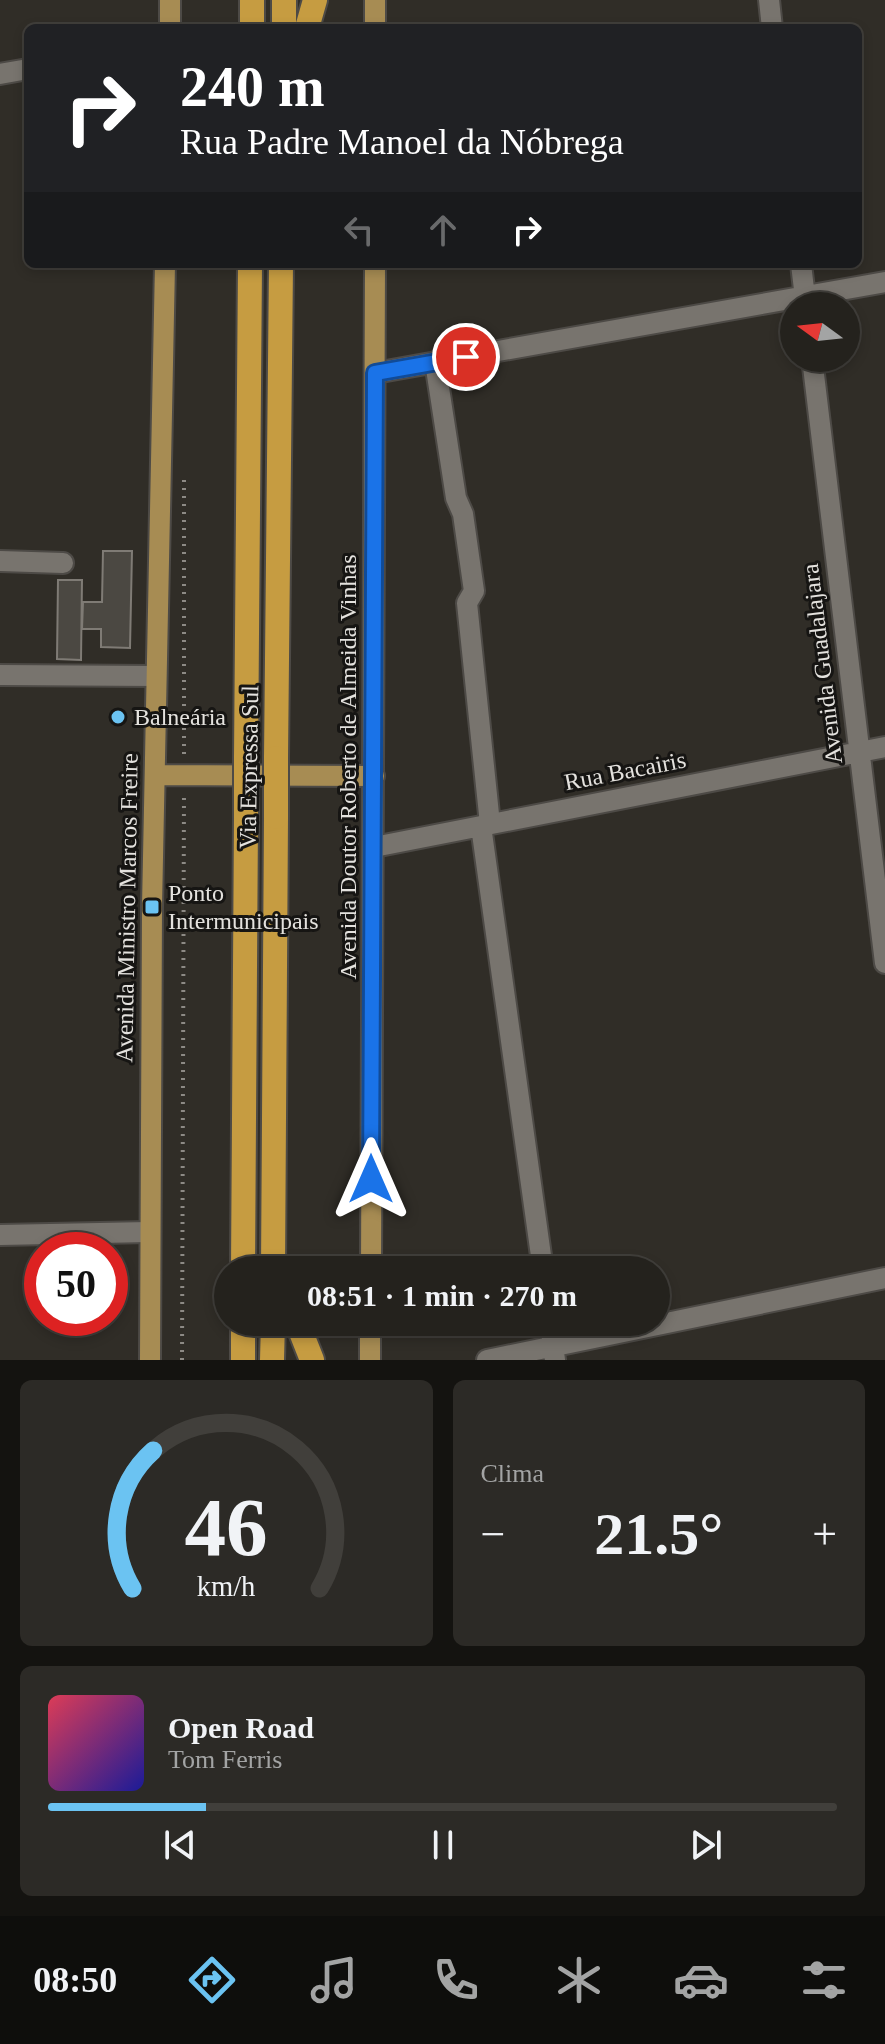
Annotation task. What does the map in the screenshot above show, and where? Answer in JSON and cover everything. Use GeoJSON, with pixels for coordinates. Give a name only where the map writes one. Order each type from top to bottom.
{"type":"FeatureCollection","features":[{"type":"Feature","properties":{"kind":"highway"},"geometry":{"type":"LineString","coordinates":[[252,0],[252,24]]}},
{"type":"Feature","properties":{"kind":"highway"},"geometry":{"type":"LineString","coordinates":[[284,0],[284,24]]}},
{"type":"Feature","properties":{"kind":"highway"},"geometry":{"type":"LineString","coordinates":[[308,24],[315,0]]}},
{"type":"Feature","properties":{"kind":"highway","name":"Via Expressa Sul"},"geometry":{"type":"LineString","coordinates":[[243,1256],[250,268]]}},
{"type":"Feature","properties":{"kind":"highway","name":"Via Expressa Sul"},"geometry":{"type":"LineString","coordinates":[[273,1256],[281,268]]}},
{"type":"Feature","properties":{"kind":"highway"},"geometry":{"type":"LineString","coordinates":[[273,1240],[279,1256]]}},
{"type":"Feature","properties":{"kind":"highway"},"geometry":{"type":"LineString","coordinates":[[243,1336],[243,1360]]}},
{"type":"Feature","properties":{"kind":"highway"},"geometry":{"type":"LineString","coordinates":[[272,1360],[273,1336]]}},
{"type":"Feature","properties":{"kind":"highway"},"geometry":{"type":"LineString","coordinates":[[303,1336],[312,1360]]}},
{"type":"Feature","properties":{"kind":"main road"},"geometry":{"type":"LineString","coordinates":[[170,0],[170,24]]}},
{"type":"Feature","properties":{"kind":"main road"},"geometry":{"type":"LineString","coordinates":[[375,0],[375,24]]}},
{"type":"Feature","properties":{"kind":"main road","name":"Avenida Ministro Marcos Freire"},"geometry":{"type":"LineString","coordinates":[[150,1360],[156,676],[165,268]]}},
{"type":"Feature","properties":{"kind":"main road","name":"Avenida Doutor Roberto de Almeida Vinhas"},"geometry":{"type":"LineString","coordinates":[[371,1256],[375,268]]}},
{"type":"Feature","properties":{"kind":"main road"},"geometry":{"type":"LineString","coordinates":[[155,775],[374,776]]}},
{"type":"Feature","properties":{"kind":"main road"},"geometry":{"type":"LineString","coordinates":[[370,1336],[370,1360]]}},
{"type":"Feature","properties":{"kind":"street"},"geometry":{"type":"LineString","coordinates":[[769,0],[772,24]]}},
{"type":"Feature","properties":{"kind":"street"},"geometry":{"type":"LineString","coordinates":[[0,74],[24,70]]}},
{"type":"Feature","properties":{"kind":"street"},"geometry":{"type":"LineString","coordinates":[[801,268],[804,292]]}},
{"type":"Feature","properties":{"kind":"street"},"geometry":{"type":"LineString","coordinates":[[843,292],[885,282]]}},
{"type":"Feature","properties":{"kind":"street"},"geometry":{"type":"LineString","coordinates":[[375,373],[780,305]]}},
{"type":"Feature","properties":{"kind":"street"},"geometry":{"type":"LineString","coordinates":[[435,362],[474,591],[467,603],[485,825],[541,1256]]}},
{"type":"Feature","properties":{"kind":"street","name":"Avenida Guadalajara"},"geometry":{"type":"LineString","coordinates":[[814,372],[885,963]]}},
{"type":"Feature","properties":{"kind":"street"},"geometry":{"type":"LineString","coordinates":[[0,561],[63,563]]}},
{"type":"Feature","properties":{"kind":"street"},"geometry":{"type":"LineString","coordinates":[[0,675],[156,676]]}},
{"type":"Feature","properties":{"kind":"street","name":"Rua Bacairis"},"geometry":{"type":"LineString","coordinates":[[374,847],[885,747]]}},
{"type":"Feature","properties":{"kind":"street"},"geometry":{"type":"LineString","coordinates":[[0,1235],[149,1232]]}},
{"type":"Feature","properties":{"kind":"street"},"geometry":{"type":"LineString","coordinates":[[487,1360],[554,1353],[885,1278]]}},
{"type":"Feature","properties":{"kind":"path"},"geometry":{"type":"LineString","coordinates":[[182,1360],[184,471]]}},
{"type":"Feature","properties":{"kind":"building"},"geometry":{"type":"Polygon","coordinates":[[[103,551],[132,551],[130,648],[101,647],[101,629],[82,629],[83,602],[102,602],[103,551]]]}},
{"type":"Feature","properties":{"kind":"building"},"geometry":{"type":"Polygon","coordinates":[[[58,580],[82,580],[81,660],[57,659],[58,580]]]}},
{"type":"Feature","properties":{"kind":"place","name":"Balneária"},"geometry":{"type":"Point","coordinates":[118,717]}},
{"type":"Feature","properties":{"kind":"place","name":"Ponto Intermunicipais"},"geometry":{"type":"Point","coordinates":[152,907]}},
{"type":"Feature","properties":{"kind":"route"},"geometry":{"type":"LineString","coordinates":[[371,1179],[375,373],[466,357]]}}]}
